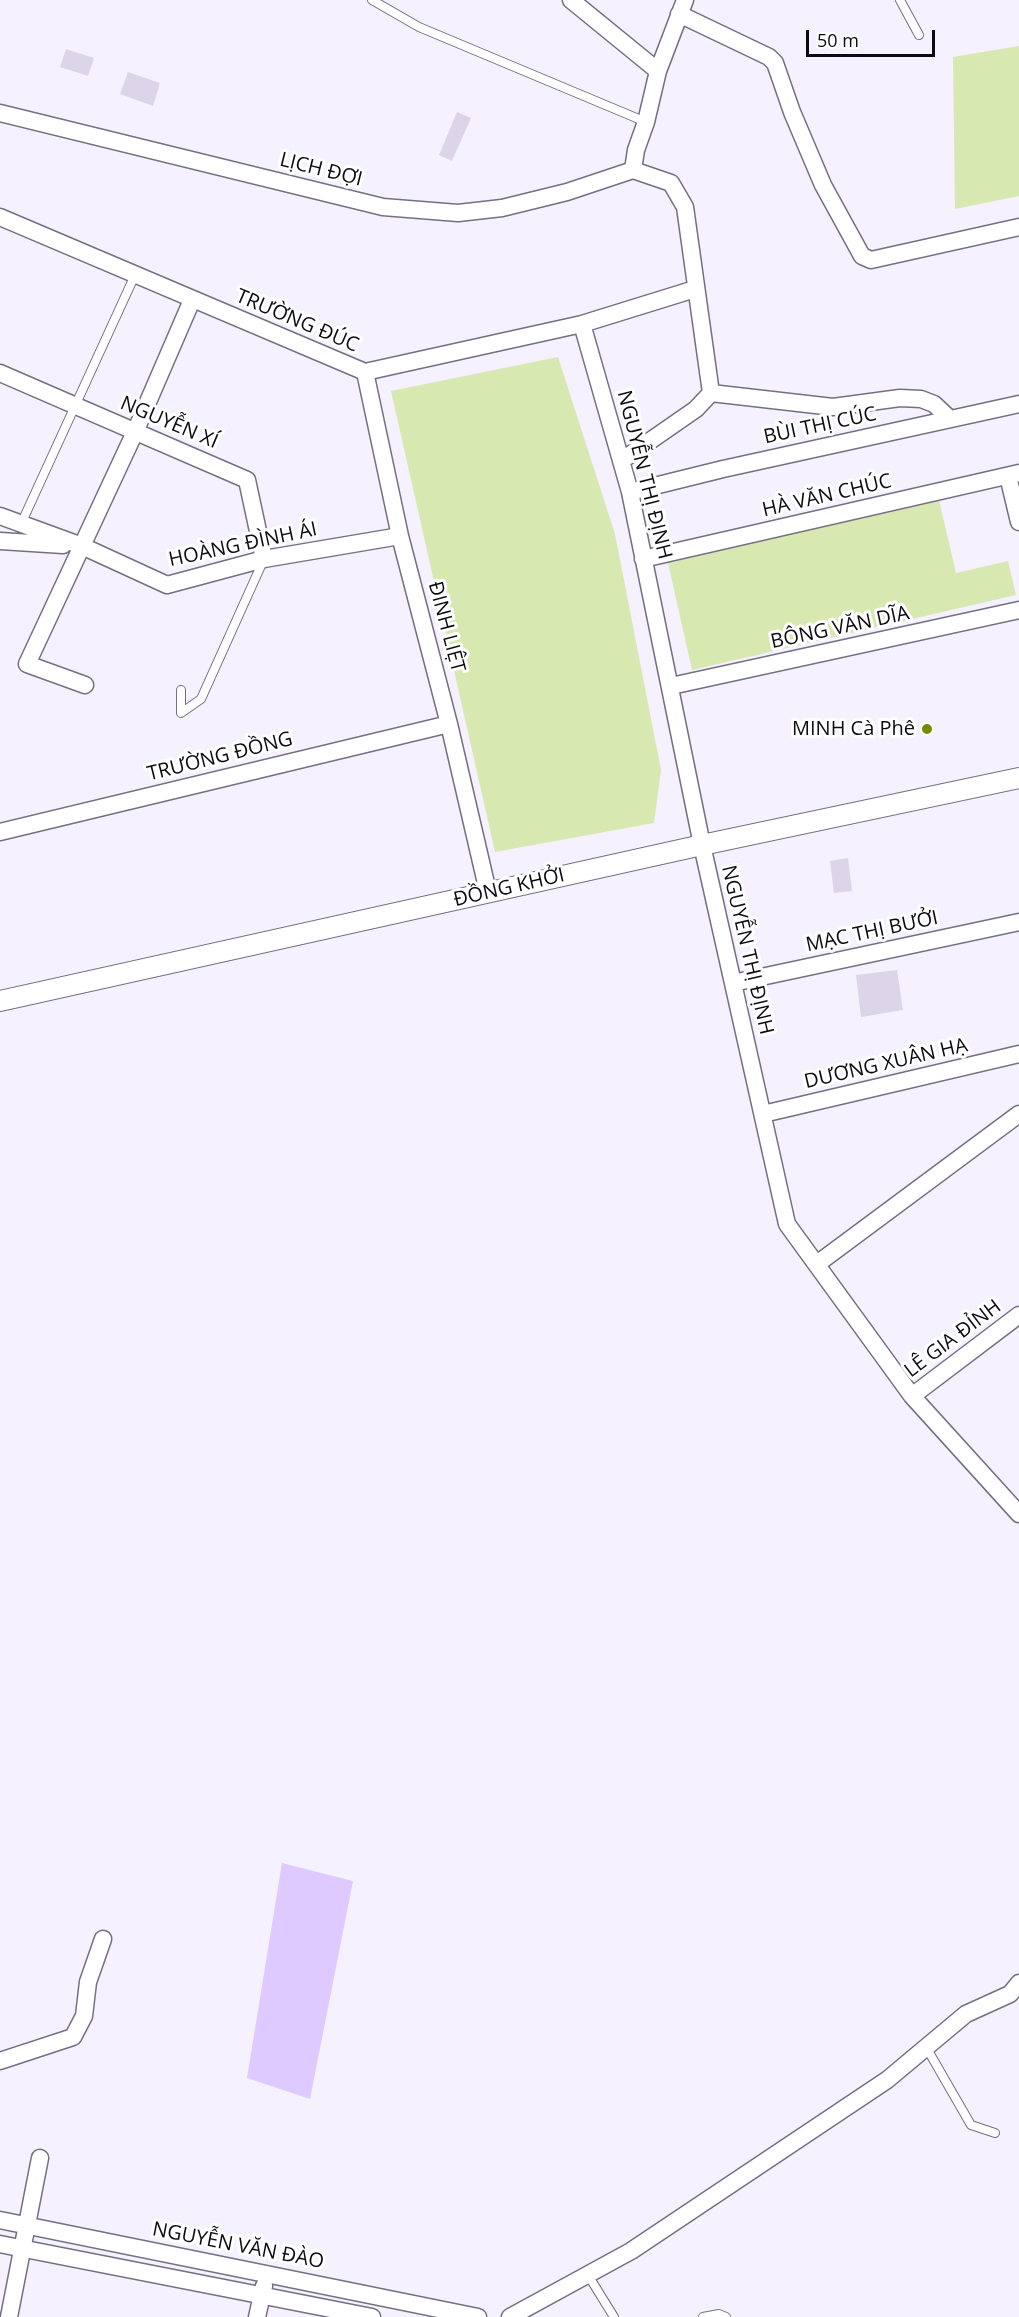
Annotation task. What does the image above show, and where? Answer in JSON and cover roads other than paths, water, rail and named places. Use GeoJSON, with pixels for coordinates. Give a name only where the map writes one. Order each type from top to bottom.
{"type":"FeatureCollection","features":[{"type":"Feature","properties":{"kind":"street"},"geometry":{"type":"LineString","coordinates":[[571,0],[658,71]]}},
{"type":"Feature","properties":{"kind":"street"},"geometry":{"type":"LineString","coordinates":[[711,393],[685,207],[671,183],[633,170],[636,150],[646,122],[658,71],[682,7],[769,57],[775,63],[823,184],[858,251],[871,260],[1019,227]]}},
{"type":"Feature","properties":{"kind":"street","name":"LỊCH ĐỢI"},"geometry":{"type":"LineString","coordinates":[[0,113],[383,207],[458,213],[502,208],[567,192],[633,170]]}},
{"type":"Feature","properties":{"kind":"street","name":"TRƯỜNG ĐÚC"},"geometry":{"type":"LineString","coordinates":[[0,217],[364,372],[582,324],[695,289]]}},
{"type":"Feature","properties":{"kind":"street"},"geometry":{"type":"LineString","coordinates":[[85,685],[27,664],[135,432],[192,300]]}},
{"type":"Feature","properties":{"kind":"street","name":"NGUYỄN THỊ ĐỊNH"},"geometry":{"type":"LineString","coordinates":[[582,324],[630,492],[702,845],[788,1224],[912,1396],[1019,1514]]}},
{"type":"Feature","properties":{"kind":"street","name":"ĐINH LIỆT"},"geometry":{"type":"LineString","coordinates":[[364,372],[400,536],[449,724],[488,892]]}},
{"type":"Feature","properties":{"kind":"street","name":"NGUYỄN XÍ"},"geometry":{"type":"LineString","coordinates":[[0,373],[247,480],[264,559]]}},
{"type":"Feature","properties":{"kind":"street"},"geometry":{"type":"LineString","coordinates":[[711,393],[833,407],[900,398],[921,399],[934,404],[950,419]]}},
{"type":"Feature","properties":{"kind":"street"},"geometry":{"type":"LineString","coordinates":[[621,461],[696,409],[711,393]]}},
{"type":"Feature","properties":{"kind":"street","name":"BÙI THỊ CÚC"},"geometry":{"type":"LineString","coordinates":[[630,492],[723,469],[1019,404]]}},
{"type":"Feature","properties":{"kind":"street"},"geometry":{"type":"LineString","coordinates":[[1014,475],[1019,522]]}},
{"type":"Feature","properties":{"kind":"street","name":"HÀ VĂN CHÚC"},"geometry":{"type":"LineString","coordinates":[[643,559],[1014,475]]}},
{"type":"Feature","properties":{"kind":"street","name":"HOÀNG ĐÌNH ÁI"},"geometry":{"type":"LineString","coordinates":[[0,516],[82,546],[167,585],[264,559],[400,536]]}},
{"type":"Feature","properties":{"kind":"street"},"geometry":{"type":"LineString","coordinates":[[0,542],[82,546]]}},
{"type":"Feature","properties":{"kind":"street","name":"BÔNG VĂN DĨA"},"geometry":{"type":"LineString","coordinates":[[671,686],[1019,610]]}},
{"type":"Feature","properties":{"kind":"street","name":"TRƯỜNG ĐỒNG"},"geometry":{"type":"LineString","coordinates":[[0,832],[449,724]]}},
{"type":"Feature","properties":{"kind":"street","name":"ĐỒNG KHỞI"},"geometry":{"type":"LineString","coordinates":[[0,1001],[702,845],[1019,778]]}},
{"type":"Feature","properties":{"kind":"street","name":"MẠC THỊ BƯỞI"},"geometry":{"type":"LineString","coordinates":[[733,983],[1019,922]]}},
{"type":"Feature","properties":{"kind":"street","name":"DƯƠNG XUÂN HẠ"},"geometry":{"type":"LineString","coordinates":[[764,1114],[1019,1054]]}},
{"type":"Feature","properties":{"kind":"street"},"geometry":{"type":"LineString","coordinates":[[817,1264],[1019,1114]]}},
{"type":"Feature","properties":{"kind":"street","name":"LÊ GIA ĐỈNH"},"geometry":{"type":"LineString","coordinates":[[912,1396],[1019,1315]]}},
{"type":"Feature","properties":{"kind":"street"},"geometry":{"type":"LineString","coordinates":[[0,2061],[73,2037],[84,2016],[88,1982],[103,1939]]}},
{"type":"Feature","properties":{"kind":"street"},"geometry":{"type":"LineString","coordinates":[[510,2317],[631,2252],[887,2080],[966,2014],[1010,1994],[1019,1983]]}},
{"type":"Feature","properties":{"kind":"street"},"geometry":{"type":"LineString","coordinates":[[9,2317],[40,2158]]}},
{"type":"Feature","properties":{"kind":"street","name":"NGUYỄN VĂN ĐÀO"},"geometry":{"type":"LineString","coordinates":[[0,2220],[473,2315]]}},
{"type":"Feature","properties":{"kind":"street"},"geometry":{"type":"LineString","coordinates":[[0,2244],[372,2317]]}},
{"type":"Feature","properties":{"kind":"street"},"geometry":{"type":"LineString","coordinates":[[257,2317],[266,2273]]}},
{"type":"Feature","properties":{"kind":"lane"},"geometry":{"type":"LineString","coordinates":[[372,0],[419,27],[646,122]]}},
{"type":"Feature","properties":{"kind":"lane"},"geometry":{"type":"LineString","coordinates":[[900,0],[919,35]]}},
{"type":"Feature","properties":{"kind":"lane"},"geometry":{"type":"LineString","coordinates":[[21,525],[135,275]]}},
{"type":"Feature","properties":{"kind":"lane"},"geometry":{"type":"LineString","coordinates":[[181,690],[181,713],[201,699],[264,559]]}},
{"type":"Feature","properties":{"kind":"lane"},"geometry":{"type":"LineString","coordinates":[[926,2047],[971,2125],[995,2133]]}},
{"type":"Feature","properties":{"kind":"lane"},"geometry":{"type":"LineString","coordinates":[[588,2275],[614,2317]]}},
{"type":"Feature","properties":{"kind":"lane"},"geometry":{"type":"LineString","coordinates":[[703,2317],[719,2314],[726,2317]]}},
{"type":"Feature","properties":{"kind":"place","name":"MINH Cà Phê"},"geometry":{"type":"Point","coordinates":[927,729]}}]}
